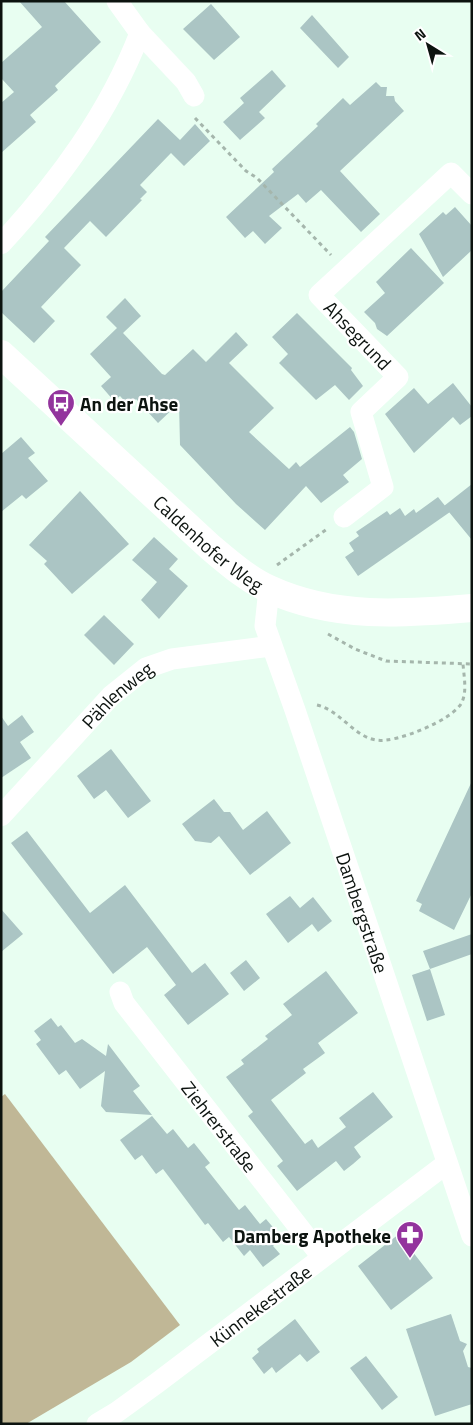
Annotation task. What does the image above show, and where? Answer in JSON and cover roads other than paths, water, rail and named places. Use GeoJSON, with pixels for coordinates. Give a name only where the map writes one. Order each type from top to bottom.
{"type":"FeatureCollection","features":[{"type":"Feature","properties":{"kind":"main road","name":"Caldenhofer Weg"},"geometry":{"type":"LineString","coordinates":[[1,354],[210,547],[239,571],[269,589],[317,605],[369,614],[412,613],[472,608]]}},
{"type":"Feature","properties":{"kind":"street"},"geometry":{"type":"LineString","coordinates":[[117,1],[140,33],[186,82],[194,96]]}},
{"type":"Feature","properties":{"kind":"street"},"geometry":{"type":"LineString","coordinates":[[1,244],[64,169],[100,117],[128,64],[140,33]]}},
{"type":"Feature","properties":{"kind":"street","name":"Ahsegrund"},"geometry":{"type":"LineString","coordinates":[[344,517],[383,487],[361,412],[398,377],[319,295],[451,173],[472,194]]}},
{"type":"Feature","properties":{"kind":"street","name":"Dambergstraße"},"geometry":{"type":"LineString","coordinates":[[269,589],[265,626],[271,646],[295,710],[446,1164],[472,1236]]}},
{"type":"Feature","properties":{"kind":"street","name":"Pählenweg"},"geometry":{"type":"LineString","coordinates":[[1,816],[112,696],[146,668],[172,659],[271,646]]}},
{"type":"Feature","properties":{"kind":"street","name":"Ziehrerstraße"},"geometry":{"type":"LineString","coordinates":[[120,992],[124,1003],[322,1257]]}},
{"type":"Feature","properties":{"kind":"street","name":"Künnekestraße"},"geometry":{"type":"LineString","coordinates":[[96,1424],[118,1412],[158,1383],[446,1164]]}},
{"type":"Feature","properties":{"kind":"place","name":"An der Ahse"},"geometry":{"type":"Point","coordinates":[61,427]}},
{"type":"Feature","properties":{"kind":"place","name":"Damberg Apotheke"},"geometry":{"type":"Point","coordinates":[410,1259]}}]}
